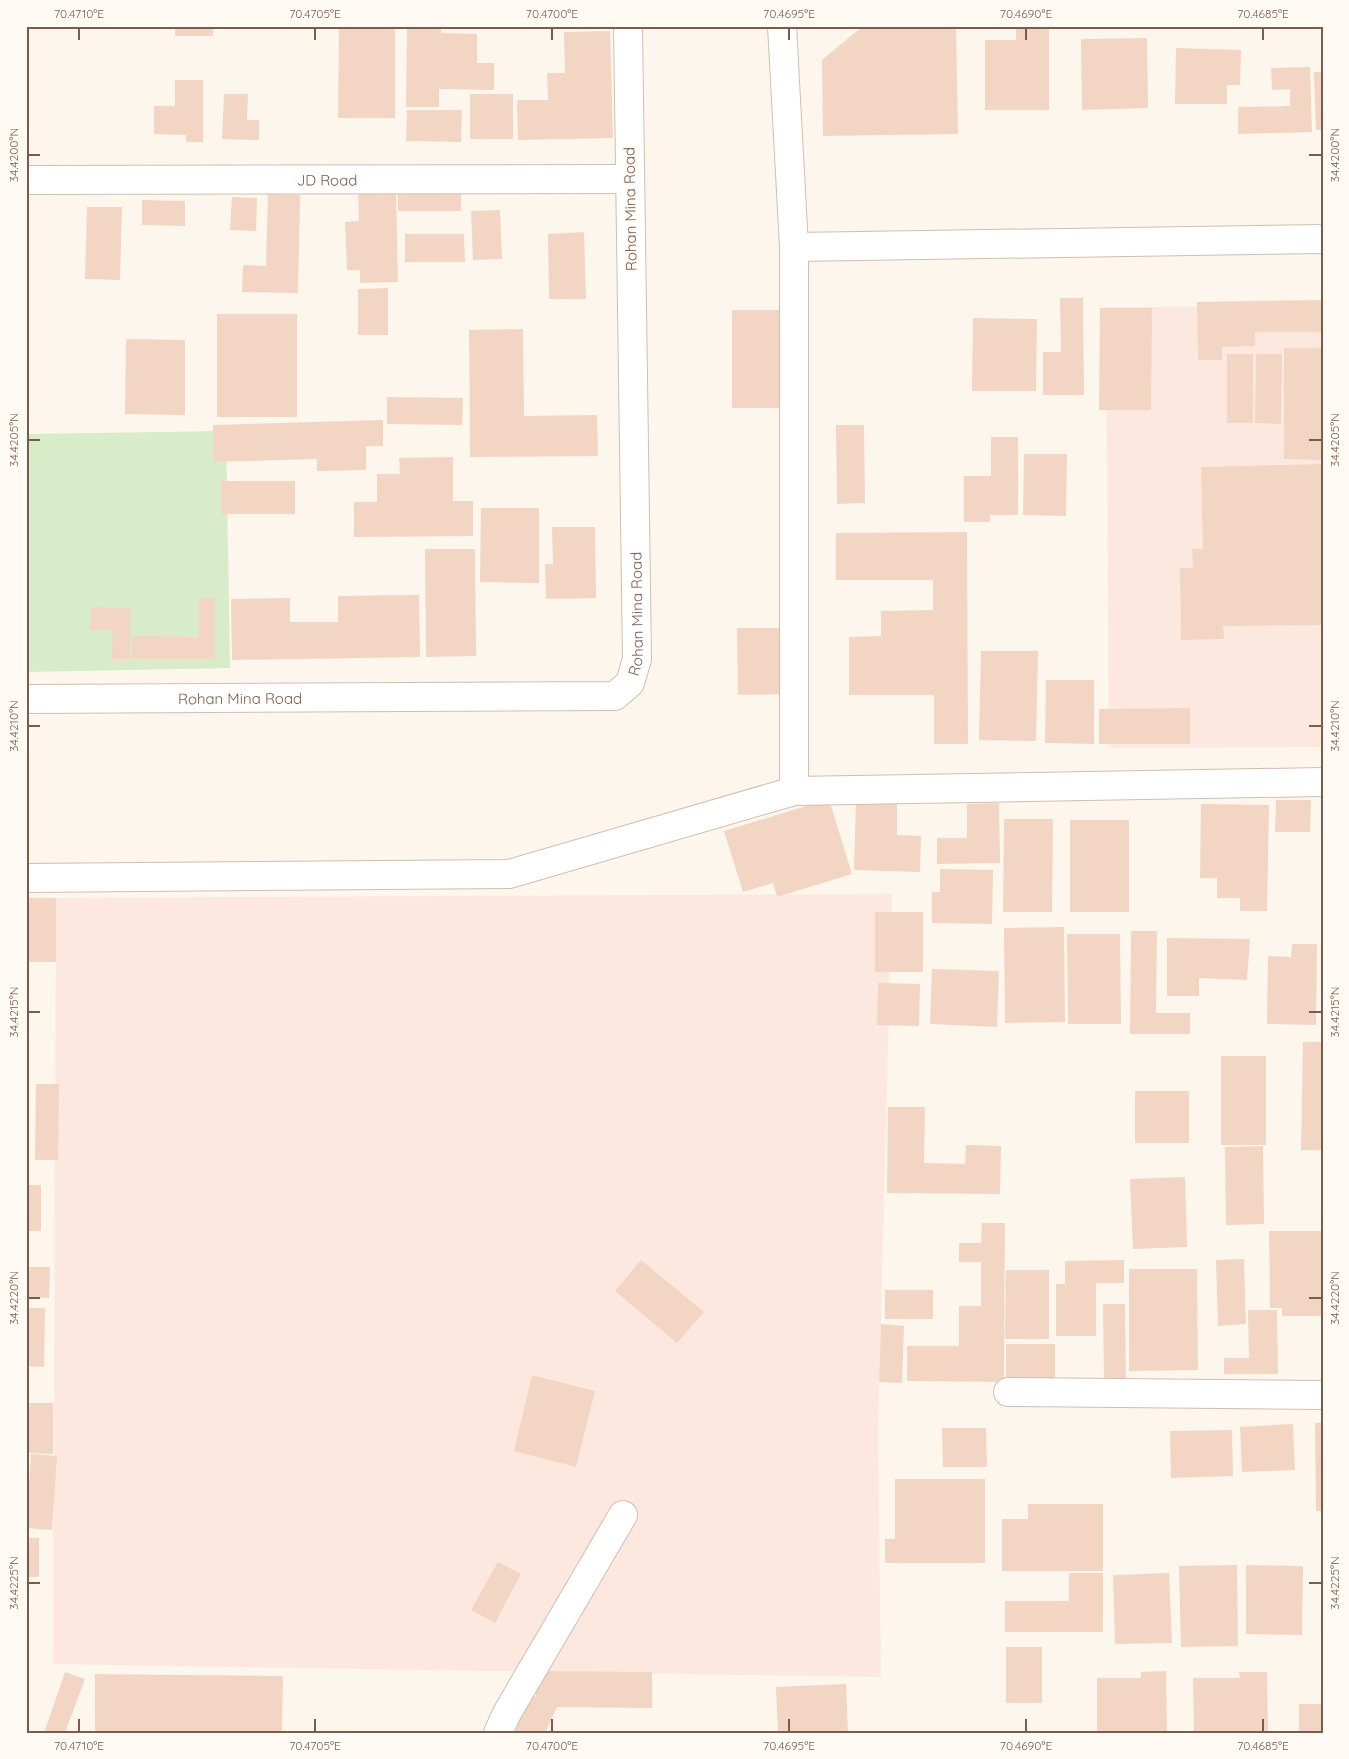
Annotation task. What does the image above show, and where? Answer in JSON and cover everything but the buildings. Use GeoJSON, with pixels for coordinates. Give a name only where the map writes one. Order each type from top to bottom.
{"type":"FeatureCollection","features":[{"type":"Feature","properties":{"kind":"street","name":"Rohan Mina Road"},"geometry":{"type":"LineString","coordinates":[[26,699],[615,696],[630,683],[636,659],[628,26]]}},
{"type":"Feature","properties":{"kind":"street"},"geometry":{"type":"LineString","coordinates":[[782,26],[794,247],[794,791]]}},
{"type":"Feature","properties":{"kind":"street","name":"JD Road"},"geometry":{"type":"LineString","coordinates":[[26,180],[629,179]]}},
{"type":"Feature","properties":{"kind":"street"},"geometry":{"type":"LineString","coordinates":[[794,247],[1323,239]]}},
{"type":"Feature","properties":{"kind":"street"},"geometry":{"type":"LineString","coordinates":[[26,878],[509,874],[794,791],[1323,782]]}},
{"type":"Feature","properties":{"kind":"street"},"geometry":{"type":"LineString","coordinates":[[1008,1392],[1323,1395]]}},
{"type":"Feature","properties":{"kind":"street"},"geometry":{"type":"LineString","coordinates":[[498,1733],[507,1713],[623,1515]]}},
{"type":"Feature","properties":{"kind":"shaded area"},"geometry":{"type":"Polygon","coordinates":[[[1323,306],[1323,747],[1109,748],[1106,307],[1323,306]]]}},
{"type":"Feature","properties":{"kind":"shaded area"},"geometry":{"type":"Polygon","coordinates":[[[892,894],[878,1432],[881,1677],[53,1664],[56,898],[892,894]]]}},
{"type":"Feature","properties":{"kind":"green space"},"geometry":{"type":"Polygon","coordinates":[[[226,431],[230,668],[26,672],[26,434],[226,431]]]}}]}
